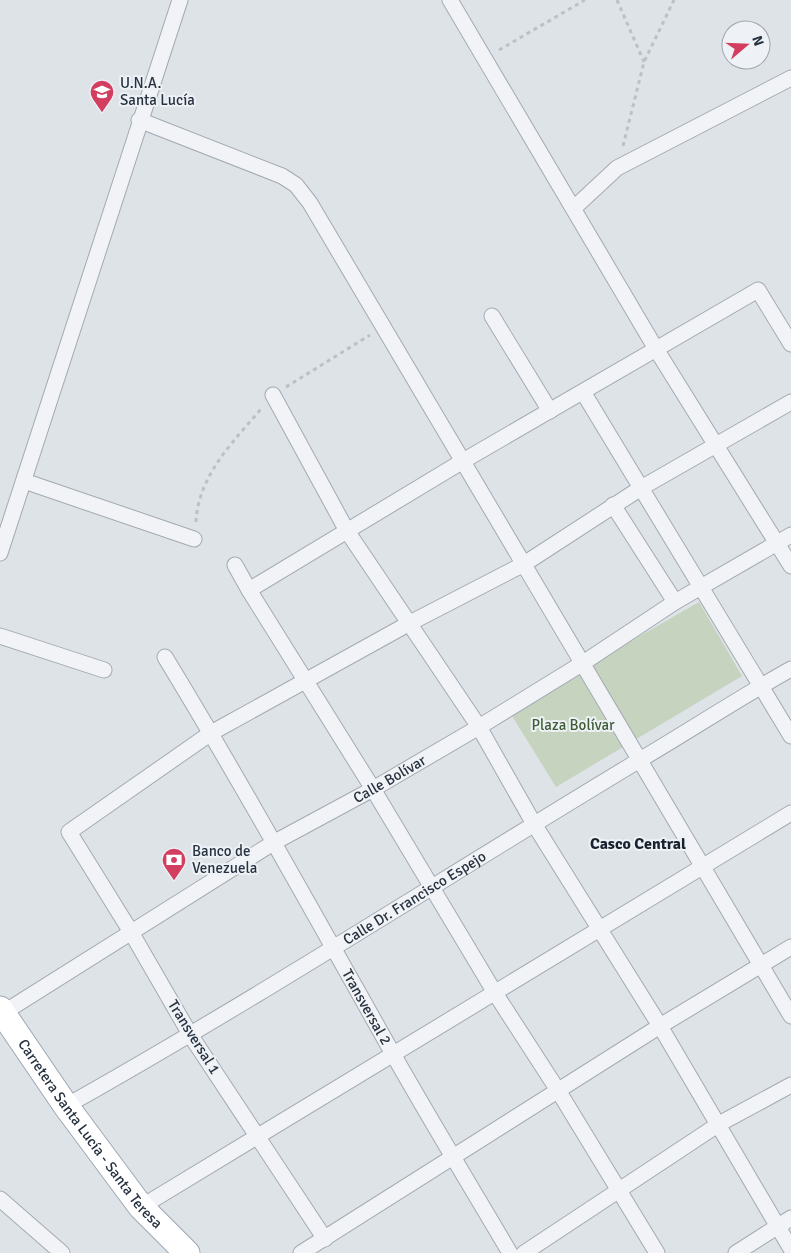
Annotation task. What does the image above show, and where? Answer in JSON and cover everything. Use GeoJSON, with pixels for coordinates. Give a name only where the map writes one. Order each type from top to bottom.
{"type":"FeatureCollection","features":[{"type":"Feature","properties":{"kind":"main road","name":"Carretera Santa Lucía - Santa Teresa"},"geometry":{"type":"LineString","coordinates":[[1,1011],[66,1106],[141,1207],[187,1253]]}},
{"type":"Feature","properties":{"kind":"street"},"geometry":{"type":"LineString","coordinates":[[0,553],[139,120],[180,0]]}},
{"type":"Feature","properties":{"kind":"street"},"geometry":{"type":"LineString","coordinates":[[450,0],[486,57],[656,349],[791,566]]}},
{"type":"Feature","properties":{"kind":"street"},"geometry":{"type":"LineString","coordinates":[[574,208],[617,168],[791,78]]}},
{"type":"Feature","properties":{"kind":"street"},"geometry":{"type":"LineString","coordinates":[[139,120],[282,176],[296,185],[310,203],[704,866],[791,1016]]}},
{"type":"Feature","properties":{"kind":"street"},"geometry":{"type":"LineString","coordinates":[[249,590],[463,462],[758,290],[791,344]]}},
{"type":"Feature","properties":{"kind":"street"},"geometry":{"type":"LineString","coordinates":[[492,316],[550,411]]}},
{"type":"Feature","properties":{"kind":"street"},"geometry":{"type":"LineString","coordinates":[[583,392],[791,736]]}},
{"type":"Feature","properties":{"kind":"street"},"geometry":{"type":"LineString","coordinates":[[273,395],[347,531],[479,727],[534,824],[660,1026],[791,1249]]}},
{"type":"Feature","properties":{"kind":"street"},"geometry":{"type":"LineString","coordinates":[[211,733],[408,624],[524,564],[641,488],[791,402]]}},
{"type":"Feature","properties":{"kind":"street"},"geometry":{"type":"LineString","coordinates":[[24,482],[194,539]]}},
{"type":"Feature","properties":{"kind":"street"},"geometry":{"type":"LineString","coordinates":[[613,505],[675,602]]}},
{"type":"Feature","properties":{"kind":"street","name":"Calle Bolívar"},"geometry":{"type":"LineString","coordinates":[[1,1011],[131,932],[273,842],[373,789],[479,727],[583,663],[675,602],[791,535]]}},
{"type":"Feature","properties":{"kind":"street"},"geometry":{"type":"LineString","coordinates":[[235,565],[373,789],[495,993],[559,1092],[657,1253]]}},
{"type":"Feature","properties":{"kind":"street"},"geometry":{"type":"LineString","coordinates":[[0,636],[104,670]]}},
{"type":"Feature","properties":{"kind":"street","name":"Transversal 2"},"geometry":{"type":"LineString","coordinates":[[164,657],[211,733],[336,948],[393,1054],[510,1253]]}},
{"type":"Feature","properties":{"kind":"street","name":"Calle Dr. Francisco Espejo"},"geometry":{"type":"LineString","coordinates":[[66,1106],[191,1036],[534,824],[791,669]]}},
{"type":"Feature","properties":{"kind":"street","name":"Transversal 1"},"geometry":{"type":"LineString","coordinates":[[211,733],[68,832],[131,932],[191,1036],[325,1239]]}},
{"type":"Feature","properties":{"kind":"street"},"geometry":{"type":"LineString","coordinates":[[141,1207],[791,813]]}},
{"type":"Feature","properties":{"kind":"street"},"geometry":{"type":"LineString","coordinates":[[301,1253],[453,1156],[559,1092],[660,1026],[791,947]]}},
{"type":"Feature","properties":{"kind":"street"},"geometry":{"type":"LineString","coordinates":[[524,1253],[619,1192],[719,1124],[791,1085]]}},
{"type":"Feature","properties":{"kind":"street"},"geometry":{"type":"LineString","coordinates":[[0,1199],[62,1253]]}},
{"type":"Feature","properties":{"kind":"street"},"geometry":{"type":"LineString","coordinates":[[736,1253],[791,1218]]}},
{"type":"Feature","properties":{"kind":"path"},"geometry":{"type":"LineString","coordinates":[[486,57],[585,0]]}},
{"type":"Feature","properties":{"kind":"path"},"geometry":{"type":"LineString","coordinates":[[618,0],[644,62]]}},
{"type":"Feature","properties":{"kind":"path"},"geometry":{"type":"LineString","coordinates":[[617,168],[644,62],[674,0]]}},
{"type":"Feature","properties":{"kind":"green space","name":"Plaza Bolívar"},"geometry":{"type":"Polygon","coordinates":[[[699,602],[742,676],[556,787],[509,711],[699,602]]]}},
{"type":"Feature","properties":{"kind":"place","name":"U.N.A. Santa Lucía"},"geometry":{"type":"Point","coordinates":[102,113]}},
{"type":"Feature","properties":{"kind":"place","name":"Banco de Venezuela"},"geometry":{"type":"Point","coordinates":[174,881]}},
{"type":"Feature","properties":{"kind":"district","name":"Casco Central"},"geometry":{"type":"Point","coordinates":[638,843]}}]}
